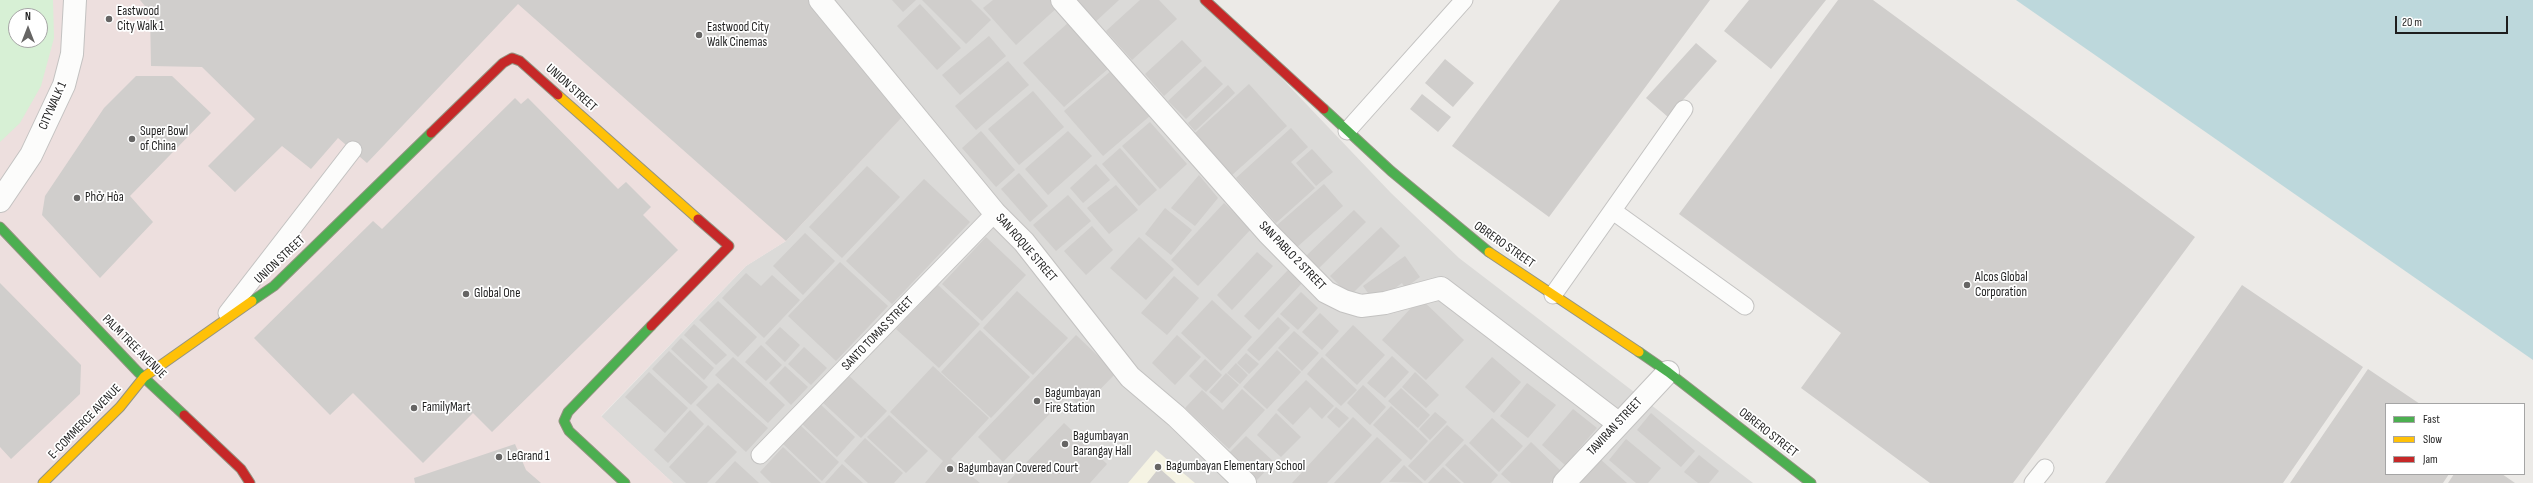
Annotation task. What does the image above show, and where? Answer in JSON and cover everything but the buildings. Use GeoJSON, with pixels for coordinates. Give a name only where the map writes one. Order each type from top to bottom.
{"type":"FeatureCollection","features":[{"type":"Feature","properties":{"kind":"street","name":"CITYWALK 1"},"geometry":{"type":"LineString","coordinates":[[0,201],[31,155],[64,85],[72,54],[75,0]]}},
{"type":"Feature","properties":{"kind":"street","name":"SAN ROQUE STREET"},"geometry":{"type":"LineString","coordinates":[[820,0],[995,213],[1024,242],[1130,377],[1176,416],[1245,483]]}},
{"type":"Feature","properties":{"kind":"street","name":"SAN PABLO 2 STREET"},"geometry":{"type":"LineString","coordinates":[[1062,0],[1268,233],[1326,292],[1344,302],[1361,306],[1385,303],[1441,288],[1618,423]]}},
{"type":"Feature","properties":{"kind":"street","name":"OBRERO STREET"},"geometry":{"type":"LineString","coordinates":[[1205,0],[1391,171],[1476,243],[1668,372],[1811,483]]}},
{"type":"Feature","properties":{"kind":"street","name":"UNION STREET"},"geometry":{"type":"LineString","coordinates":[[144,377],[274,286],[503,62],[512,58],[520,61],[729,246],[568,412],[564,421],[569,431],[625,483]]}},
{"type":"Feature","properties":{"kind":"street","name":"PALM TREE AVENUE"},"geometry":{"type":"LineString","coordinates":[[0,227],[144,377],[241,469],[250,483]]}},
{"type":"Feature","properties":{"kind":"street","name":"TAWIRAN STREET"},"geometry":{"type":"LineString","coordinates":[[1564,483],[1618,423],[1668,372]]}},
{"type":"Feature","properties":{"kind":"street","name":"E-COMMERCE AVENUE"},"geometry":{"type":"LineString","coordinates":[[43,483],[120,407],[144,377]]}},
{"type":"Feature","properties":{"kind":"lane"},"geometry":{"type":"LineString","coordinates":[[1347,131],[1464,0]]}},
{"type":"Feature","properties":{"kind":"lane"},"geometry":{"type":"LineString","coordinates":[[1553,295],[1684,110]]}},
{"type":"Feature","properties":{"kind":"lane"},"geometry":{"type":"LineString","coordinates":[[216,328],[353,150]]}},
{"type":"Feature","properties":{"kind":"lane"},"geometry":{"type":"LineString","coordinates":[[1613,211],[1745,306]]}},
{"type":"Feature","properties":{"kind":"lane","name":"SANTO TOMAS STREET"},"geometry":{"type":"LineString","coordinates":[[760,455],[995,213]]}},
{"type":"Feature","properties":{"kind":"lane"},"geometry":{"type":"LineString","coordinates":[[2033,483],[2046,468]]}},
{"type":"Feature","properties":{"kind":"shaded area"},"geometry":{"type":"Polygon","coordinates":[[[0,0],[809,0],[905,114],[786,241],[746,266],[601,416],[673,483],[0,483],[0,0]]]}},
{"type":"Feature","properties":{"kind":"shaded area"},"geometry":{"type":"Polygon","coordinates":[[[809,0],[1207,0],[1391,193],[1459,258],[1753,483],[673,483],[601,417],[746,266],[786,241],[904,114],[809,0]]]}},
{"type":"Feature","properties":{"kind":"shaded area","name":"Bagumbayan Elementary School"},"geometry":{"type":"Polygon","coordinates":[[[1156,450],[1195,483],[1128,483],[1156,450]]]}},
{"type":"Feature","properties":{"kind":"green space"},"geometry":{"type":"Polygon","coordinates":[[[0,0],[53,0],[54,38],[41,86],[20,123],[0,142],[0,0]]]}},
{"type":"Feature","properties":{"kind":"water"},"geometry":{"type":"Polygon","coordinates":[[[2016,0],[2533,0],[2533,360],[2016,0]]]}},
{"type":"Feature","properties":{"kind":"traffic: fast"},"geometry":{"type":"LineString","coordinates":[[1324,109],[1391,171],[1489,252]]}},
{"type":"Feature","properties":{"kind":"traffic: fast"},"geometry":{"type":"LineString","coordinates":[[252,301],[274,286],[431,133]]}},
{"type":"Feature","properties":{"kind":"traffic: fast"},"geometry":{"type":"LineString","coordinates":[[0,227],[138,372],[184,415]]}},
{"type":"Feature","properties":{"kind":"traffic: fast"},"geometry":{"type":"LineString","coordinates":[[625,483],[569,431],[564,421],[568,412],[651,326]]}},
{"type":"Feature","properties":{"kind":"traffic: fast"},"geometry":{"type":"LineString","coordinates":[[1639,352],[1668,372],[1811,483]]}},
{"type":"Feature","properties":{"kind":"traffic: slow"},"geometry":{"type":"LineString","coordinates":[[558,95],[698,219]]}},
{"type":"Feature","properties":{"kind":"traffic: slow"},"geometry":{"type":"LineString","coordinates":[[1489,252],[1639,352]]}},
{"type":"Feature","properties":{"kind":"traffic: slow"},"geometry":{"type":"LineString","coordinates":[[43,483],[120,407],[144,377],[252,301]]}},
{"type":"Feature","properties":{"kind":"traffic: jam"},"geometry":{"type":"LineString","coordinates":[[1205,0],[1324,109]]}},
{"type":"Feature","properties":{"kind":"traffic: jam"},"geometry":{"type":"LineString","coordinates":[[431,133],[503,63],[512,58],[520,61],[558,95]]}},
{"type":"Feature","properties":{"kind":"traffic: jam"},"geometry":{"type":"LineString","coordinates":[[651,326],[729,246],[698,219]]}},
{"type":"Feature","properties":{"kind":"traffic: jam"},"geometry":{"type":"LineString","coordinates":[[184,415],[241,469],[250,483]]}},
{"type":"Feature","properties":{"kind":"place","name":"Eastwood City Walk 1"},"geometry":{"type":"Point","coordinates":[109,19]}},
{"type":"Feature","properties":{"kind":"place","name":"Eastwood City Walk Cinemas"},"geometry":{"type":"Point","coordinates":[699,35]}},
{"type":"Feature","properties":{"kind":"place","name":"Super Bowl of China"},"geometry":{"type":"Point","coordinates":[132,139]}},
{"type":"Feature","properties":{"kind":"place","name":"Phở Hòa"},"geometry":{"type":"Point","coordinates":[77,198]}},
{"type":"Feature","properties":{"kind":"place","name":"Alcos Global Corporation"},"geometry":{"type":"Point","coordinates":[1967,285]}},
{"type":"Feature","properties":{"kind":"place","name":"Global One"},"geometry":{"type":"Point","coordinates":[466,294]}},
{"type":"Feature","properties":{"kind":"place","name":"Bagumbayan Fire Station"},"geometry":{"type":"Point","coordinates":[1037,401]}},
{"type":"Feature","properties":{"kind":"place","name":"FamilyMart"},"geometry":{"type":"Point","coordinates":[414,408]}},
{"type":"Feature","properties":{"kind":"place","name":"Bagumbayan Barangay Hall"},"geometry":{"type":"Point","coordinates":[1065,444]}},
{"type":"Feature","properties":{"kind":"place","name":"LeGrand 1"},"geometry":{"type":"Point","coordinates":[499,457]}},
{"type":"Feature","properties":{"kind":"place","name":"Bagumbayan Elementary School"},"geometry":{"type":"Point","coordinates":[1158,467]}},
{"type":"Feature","properties":{"kind":"place","name":"Bagumbayan Covered Court"},"geometry":{"type":"Point","coordinates":[950,469]}}]}
